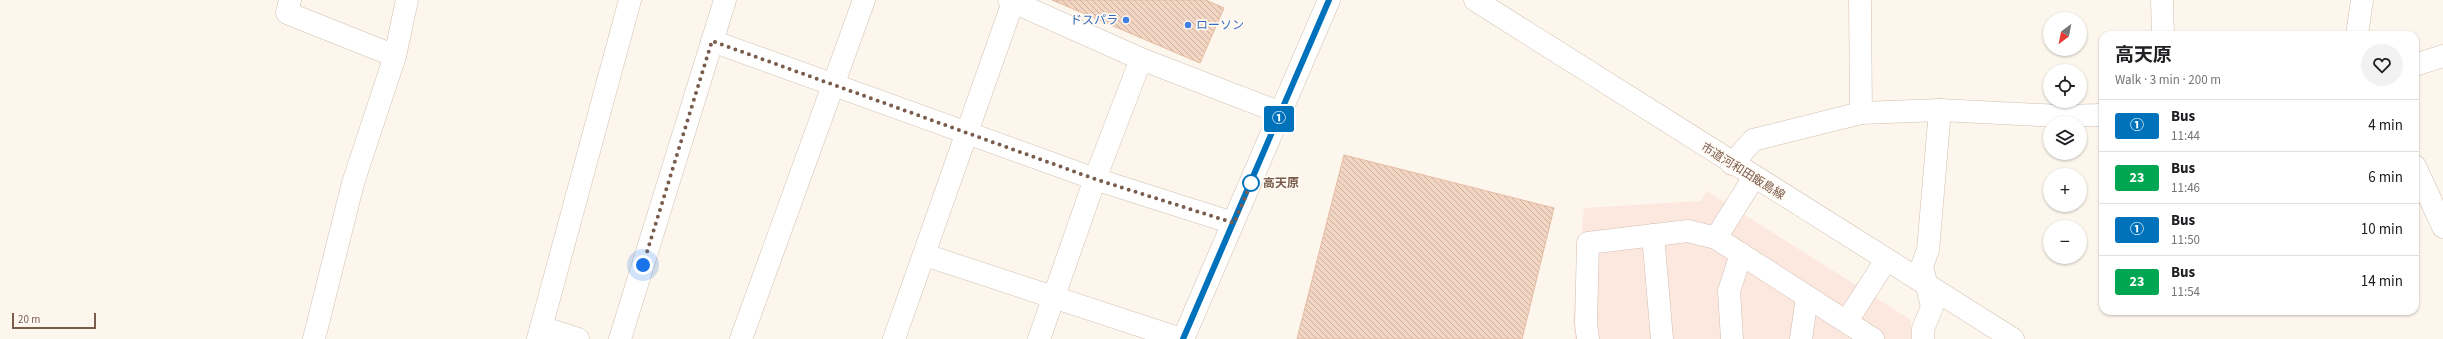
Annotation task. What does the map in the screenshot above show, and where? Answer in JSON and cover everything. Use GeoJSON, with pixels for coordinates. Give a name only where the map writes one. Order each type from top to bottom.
{"type":"FeatureCollection","features":[{"type":"Feature","properties":{"kind":"street"},"geometry":{"type":"LineString","coordinates":[[290,0],[287,14],[395,56]]}},
{"type":"Feature","properties":{"kind":"street"},"geometry":{"type":"LineString","coordinates":[[314,339],[353,183],[395,56],[407,0]]}},
{"type":"Feature","properties":{"kind":"street"},"geometry":{"type":"LineString","coordinates":[[578,339],[539,333],[630,0]]}},
{"type":"Feature","properties":{"kind":"street"},"geometry":{"type":"LineString","coordinates":[[620,339],[725,0]]}},
{"type":"Feature","properties":{"kind":"street"},"geometry":{"type":"LineString","coordinates":[[741,339],[864,0]]}},
{"type":"Feature","properties":{"kind":"street"},"geometry":{"type":"LineString","coordinates":[[925,255],[1182,339],[1234,223],[1329,0]]}},
{"type":"Feature","properties":{"kind":"street","name":"市道河和田飯島線"},"geometry":{"type":"LineString","coordinates":[[1475,0],[1732,164],[2014,339]]}},
{"type":"Feature","properties":{"kind":"street"},"geometry":{"type":"LineString","coordinates":[[1860,0],[1861,113]]}},
{"type":"Feature","properties":{"kind":"street"},"geometry":{"type":"LineString","coordinates":[[2162,0],[2164,31]]}},
{"type":"Feature","properties":{"kind":"street"},"geometry":{"type":"LineString","coordinates":[[2358,31],[2362,0]]}},
{"type":"Feature","properties":{"kind":"street"},"geometry":{"type":"LineString","coordinates":[[894,339],[925,255],[1011,1],[1141,59],[1281,113]]}},
{"type":"Feature","properties":{"kind":"street"},"geometry":{"type":"LineString","coordinates":[[712,41],[1095,179],[1234,223]]}},
{"type":"Feature","properties":{"kind":"street"},"geometry":{"type":"LineString","coordinates":[[2419,64],[2443,56]]}},
{"type":"Feature","properties":{"kind":"street"},"geometry":{"type":"LineString","coordinates":[[1039,339],[1095,179],[1141,59]]}},
{"type":"Feature","properties":{"kind":"street"},"geometry":{"type":"LineString","coordinates":[[1732,164],[1753,140],[1861,113],[1940,110],[2059,116],[2099,116]]}},
{"type":"Feature","properties":{"kind":"street"},"geometry":{"type":"LineString","coordinates":[[1922,339],[1923,329],[1932,307],[1925,284],[1922,266],[1928,250],[1940,110]]}},
{"type":"Feature","properties":{"kind":"street"},"geometry":{"type":"LineString","coordinates":[[2419,175],[2443,227]]}},
{"type":"Feature","properties":{"kind":"street"},"geometry":{"type":"LineString","coordinates":[[1716,238],[1754,177]]}},
{"type":"Feature","properties":{"kind":"street"},"geometry":{"type":"LineString","coordinates":[[1588,339],[1586,324],[1588,243],[1688,231],[1716,238],[1873,339]]}},
{"type":"Feature","properties":{"kind":"street"},"geometry":{"type":"LineString","coordinates":[[1653,236],[1662,339]]}},
{"type":"Feature","properties":{"kind":"street"},"geometry":{"type":"LineString","coordinates":[[1732,339],[1729,291],[1741,254]]}},
{"type":"Feature","properties":{"kind":"street"},"geometry":{"type":"LineString","coordinates":[[1847,321],[1886,260]]}},
{"type":"Feature","properties":{"kind":"street"},"geometry":{"type":"LineString","coordinates":[[1801,339],[1807,297]]}},
{"type":"Feature","properties":{"kind":"shaded area"},"geometry":{"type":"Polygon","coordinates":[[[1707,191],[1911,320],[1911,339],[1575,339],[1573,319],[1584,208],[1701,201],[1707,191]]]}},
{"type":"Feature","properties":{"kind":"building"},"geometry":{"type":"Polygon","coordinates":[[[1052,0],[1206,0],[1224,8],[1200,63],[1052,0]]]}},
{"type":"Feature","properties":{"kind":"building"},"geometry":{"type":"Polygon","coordinates":[[[1344,155],[1554,208],[1522,339],[1297,339],[1344,155]]]}},
{"type":"Feature","properties":{"kind":"bus line","name":"①"},"geometry":{"type":"LineString","coordinates":[[1183,339],[1329,0]]}},
{"type":"Feature","properties":{"kind":"place","name":"ドスパラ"},"geometry":{"type":"Point","coordinates":[1126,20]}},
{"type":"Feature","properties":{"kind":"place","name":"ローソン"},"geometry":{"type":"Point","coordinates":[1188,25]}},
{"type":"Feature","properties":{"kind":"place","name":"高天原"},"geometry":{"type":"Point","coordinates":[1251,183]}},
{"type":"Feature","properties":{"kind":"route"},"geometry":{"type":"LineString","coordinates":[[643,265],[712,41],[1095,179],[1234,223],[1251,183]]}}]}
